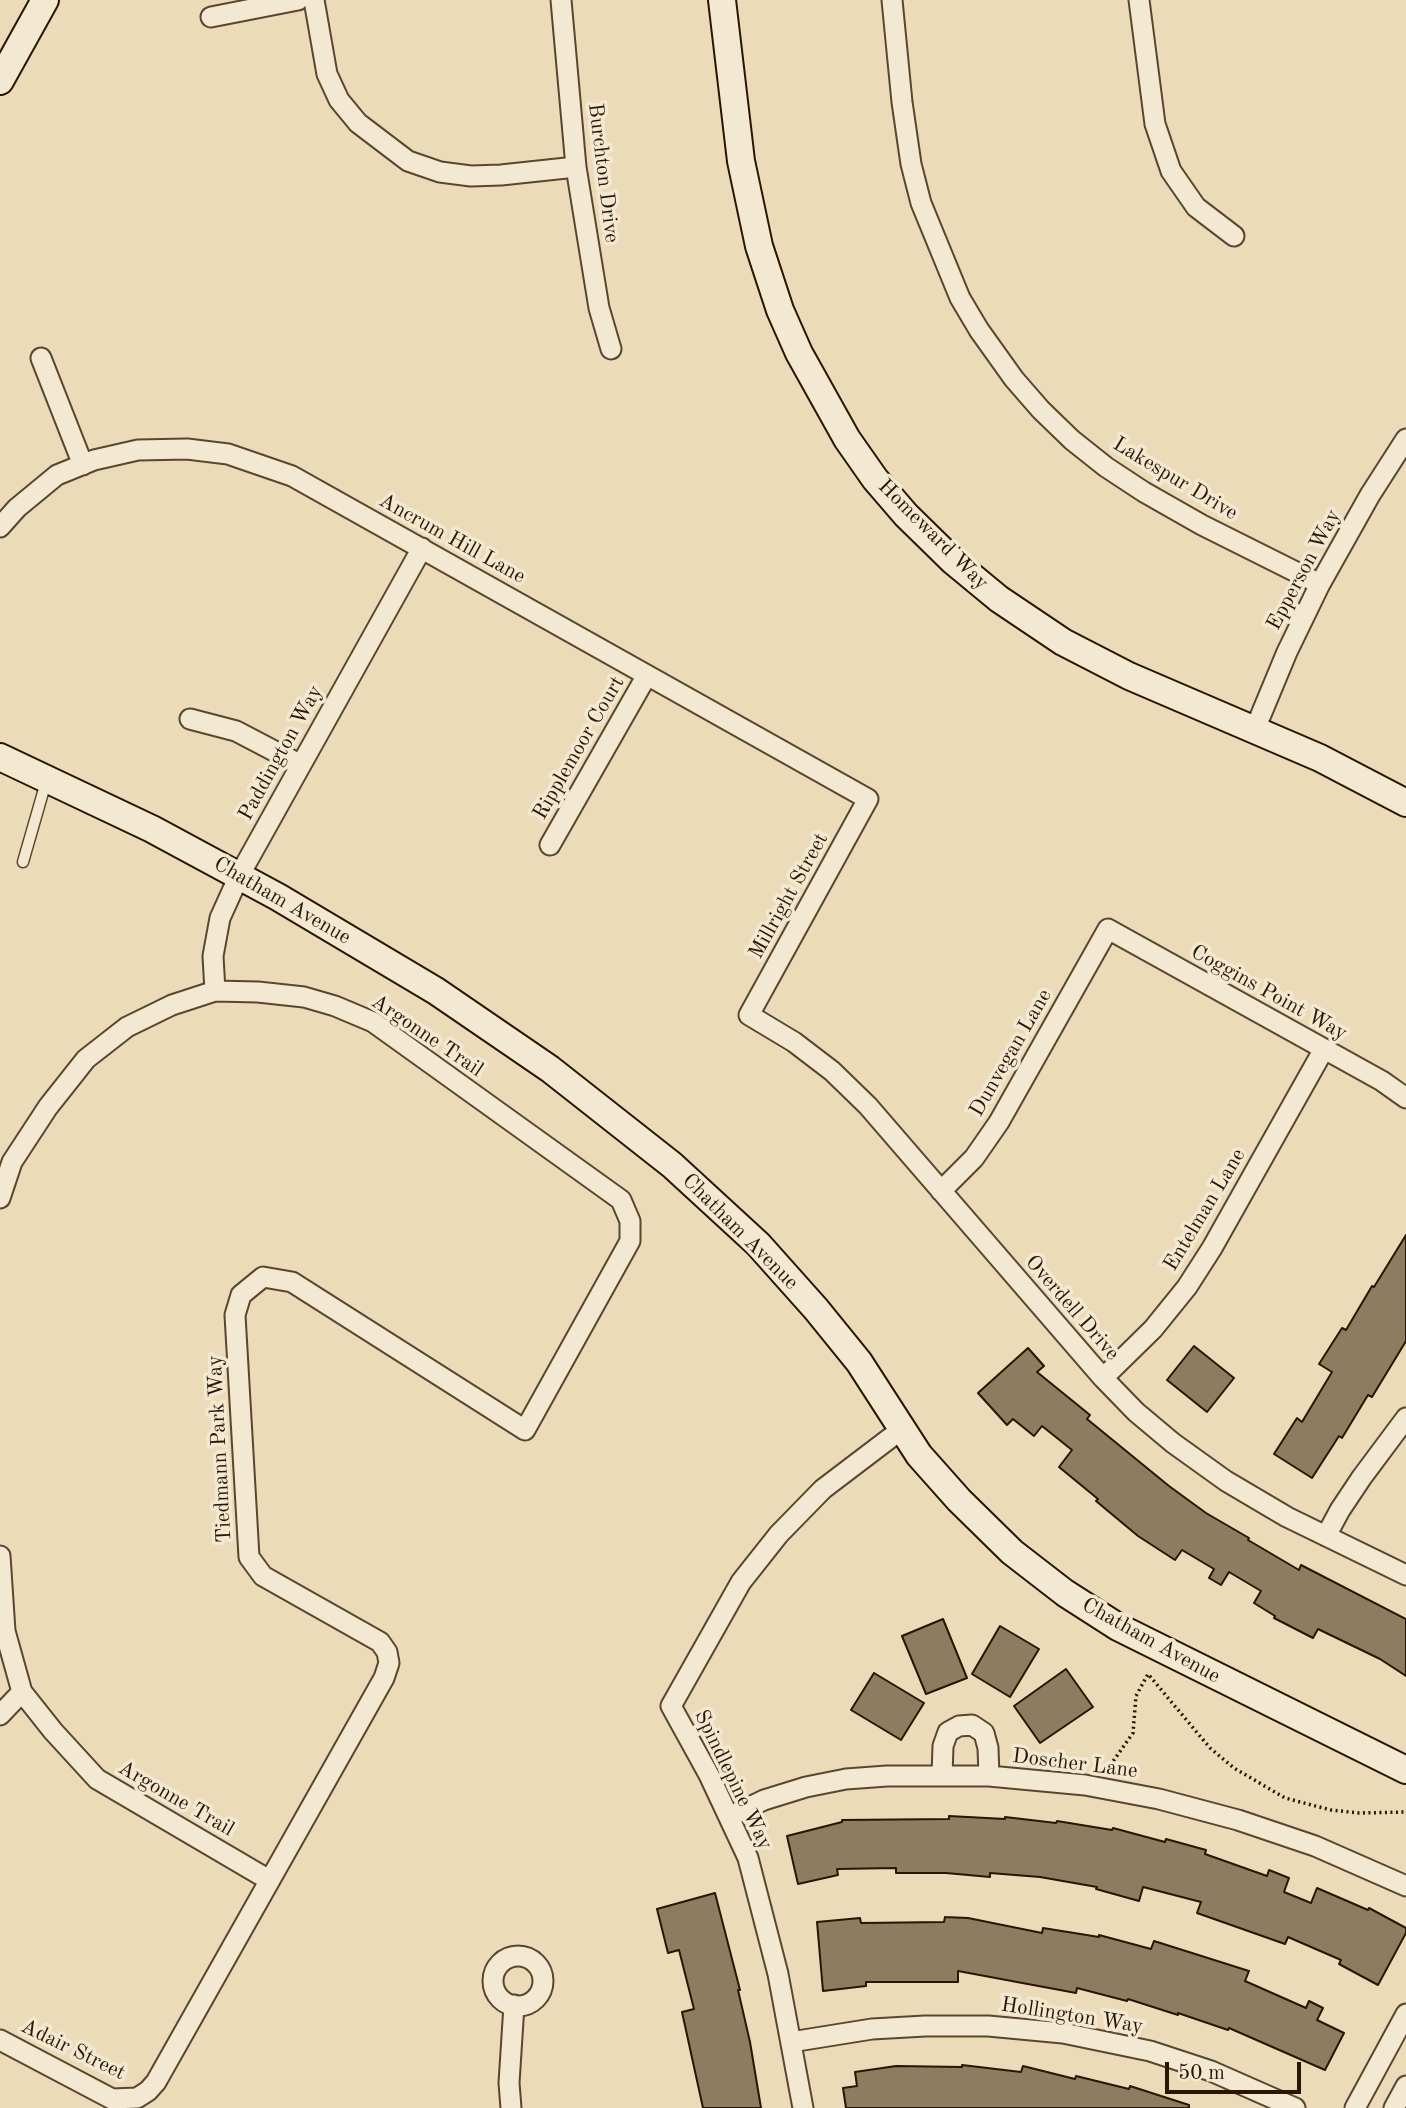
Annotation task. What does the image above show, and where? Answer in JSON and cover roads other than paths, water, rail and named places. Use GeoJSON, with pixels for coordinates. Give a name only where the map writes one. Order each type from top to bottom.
{"type":"FeatureCollection","features":[{"type":"Feature","properties":{"kind":"street"},"geometry":{"type":"LineString","coordinates":[[0,81],[45,0]]}},
{"type":"Feature","properties":{"kind":"street"},"geometry":{"type":"LineString","coordinates":[[211,17],[298,0]]}},
{"type":"Feature","properties":{"kind":"street"},"geometry":{"type":"LineString","coordinates":[[314,0],[327,74],[339,100],[358,123],[408,162],[440,172],[471,176],[576,167]]}},
{"type":"Feature","properties":{"kind":"street","name":"Burchton Drive"},"geometry":{"type":"LineString","coordinates":[[561,0],[576,167],[599,309],[611,349]]}},
{"type":"Feature","properties":{"kind":"street","name":"Homeward Way"},"geometry":{"type":"LineString","coordinates":[[722,0],[741,162],[759,246],[780,310],[799,353],[846,439],[875,479],[906,515],[953,561],[1031,622],[1063,642],[1129,676],[1320,758],[1406,803]]}},
{"type":"Feature","properties":{"kind":"street","name":"Lakespur Drive"},"geometry":{"type":"LineString","coordinates":[[892,0],[902,102],[920,203],[960,298],[1014,379],[1072,440],[1125,480],[1202,525],[1320,584]]}},
{"type":"Feature","properties":{"kind":"street"},"geometry":{"type":"LineString","coordinates":[[1139,0],[1155,124],[1171,171],[1196,206],[1234,236]]}},
{"type":"Feature","properties":{"kind":"street"},"geometry":{"type":"LineString","coordinates":[[41,358],[83,465]]}},
{"type":"Feature","properties":{"kind":"street","name":"Epperson Way"},"geometry":{"type":"LineString","coordinates":[[1255,729],[1287,652],[1320,584],[1370,495],[1406,439]]}},
{"type":"Feature","properties":{"kind":"street","name":"Ancrum Hill Lane"},"geometry":{"type":"LineString","coordinates":[[0,527],[17,508],[57,475],[83,465],[138,450],[187,449],[228,454],[292,476],[868,799]]}},
{"type":"Feature","properties":{"kind":"street","name":"Paddington Way"},"geometry":{"type":"LineString","coordinates":[[215,991],[213,956],[220,918],[239,876],[422,548]]}},
{"type":"Feature","properties":{"kind":"street","name":"Ripplemoor Court"},"geometry":{"type":"LineString","coordinates":[[550,845],[647,675]]}},
{"type":"Feature","properties":{"kind":"street"},"geometry":{"type":"LineString","coordinates":[[190,719],[236,730],[301,765]]}},
{"type":"Feature","properties":{"kind":"street","name":"Chatham Avenue"},"geometry":{"type":"LineString","coordinates":[[0,757],[152,828],[239,876],[436,991],[550,1069],[672,1165],[758,1244],[808,1299],[859,1362],[919,1455],[959,1500],[1012,1552],[1065,1593],[1118,1627],[1406,1770]]}},
{"type":"Feature","properties":{"kind":"street","name":"Chatham Avenue"},"geometry":{"type":"LineString","coordinates":[[0,770],[47,779]]}},
{"type":"Feature","properties":{"kind":"street","name":"Millright Street"},"geometry":{"type":"LineString","coordinates":[[749,1015],[868,799]]}},
{"type":"Feature","properties":{"kind":"street","name":"Coggins Point Way"},"geometry":{"type":"LineString","coordinates":[[1108,929],[1382,1081],[1406,1098]]}},
{"type":"Feature","properties":{"kind":"street","name":"Dunvegan Lane"},"geometry":{"type":"LineString","coordinates":[[941,1191],[974,1158],[999,1122],[1108,929]]}},
{"type":"Feature","properties":{"kind":"street","name":"Argonne Trail"},"geometry":{"type":"LineString","coordinates":[[4,1174],[48,1107],[86,1059],[127,1027],[172,1005],[215,991],[304,997],[373,1022],[621,1200],[630,1221]]}},
{"type":"Feature","properties":{"kind":"street","name":"Overdell Drive"},"geometry":{"type":"LineString","coordinates":[[749,1015],[794,1042],[832,1071],[868,1106],[1103,1378],[1136,1412],[1226,1481],[1287,1517],[1406,1575]]}},
{"type":"Feature","properties":{"kind":"street","name":"Entelman Lane"},"geometry":{"type":"LineString","coordinates":[[1103,1378],[1153,1329],[1187,1287],[1212,1248],[1324,1049]]}},
{"type":"Feature","properties":{"kind":"street","name":"Tiedmann Park Way"},"geometry":{"type":"LineString","coordinates":[[126,2100],[137,2098],[156,2082],[384,1678],[389,1663],[387,1652],[380,1642],[263,1576],[249,1557],[235,1315],[241,1295],[263,1278],[292,1282],[525,1430],[630,1241],[630,1221]]}},
{"type":"Feature","properties":{"kind":"street"},"geometry":{"type":"LineString","coordinates":[[1326,1536],[1362,1477],[1406,1418]]}},
{"type":"Feature","properties":{"kind":"street","name":"Spindlepine Way"},"geometry":{"type":"LineString","coordinates":[[803,2108],[778,1974],[748,1858],[709,1775],[671,1706],[741,1582],[779,1534],[823,1489],[902,1429]]}},
{"type":"Feature","properties":{"kind":"street","name":"Argonne Trail"},"geometry":{"type":"LineString","coordinates":[[0,1556],[5,1630],[22,1692],[53,1731],[97,1779],[269,1880]]}},
{"type":"Feature","properties":{"kind":"street"},"geometry":{"type":"LineString","coordinates":[[0,1694],[22,1692]]}},
{"type":"Feature","properties":{"kind":"street"},"geometry":{"type":"LineString","coordinates":[[0,1715],[22,1692]]}},
{"type":"Feature","properties":{"kind":"street"},"geometry":{"type":"LineString","coordinates":[[942,1776],[943,1746],[948,1732],[959,1726],[972,1725],[984,1733],[988,1748],[989,1776]]}},
{"type":"Feature","properties":{"kind":"street","name":"Doscher Lane"},"geometry":{"type":"LineString","coordinates":[[729,1818],[764,1800],[806,1787],[846,1779],[989,1776],[1084,1785],[1159,1799],[1238,1820],[1315,1846],[1406,1886]]}},
{"type":"Feature","properties":{"kind":"street"},"geometry":{"type":"LineString","coordinates":[[510,2108],[514,2005]]}},
{"type":"Feature","properties":{"kind":"street"},"geometry":{"type":"LineString","coordinates":[[1355,2108],[1406,2014]]}},
{"type":"Feature","properties":{"kind":"street","name":"Hollington Way"},"geometry":{"type":"LineString","coordinates":[[791,2042],[872,2029],[925,2026],[988,2026],[1063,2033],[1150,2051],[1211,2071],[1295,2108]]}},
{"type":"Feature","properties":{"kind":"street","name":"Adair Street"},"geometry":{"type":"LineString","coordinates":[[0,2040],[112,2099],[126,2100]]}},
{"type":"Feature","properties":{"kind":"street"},"geometry":{"type":"LineString","coordinates":[[1394,2108],[1406,2086]]}},
{"type":"Feature","properties":{"kind":"lane"},"geometry":{"type":"LineString","coordinates":[[23,862],[47,779]]}}]}
